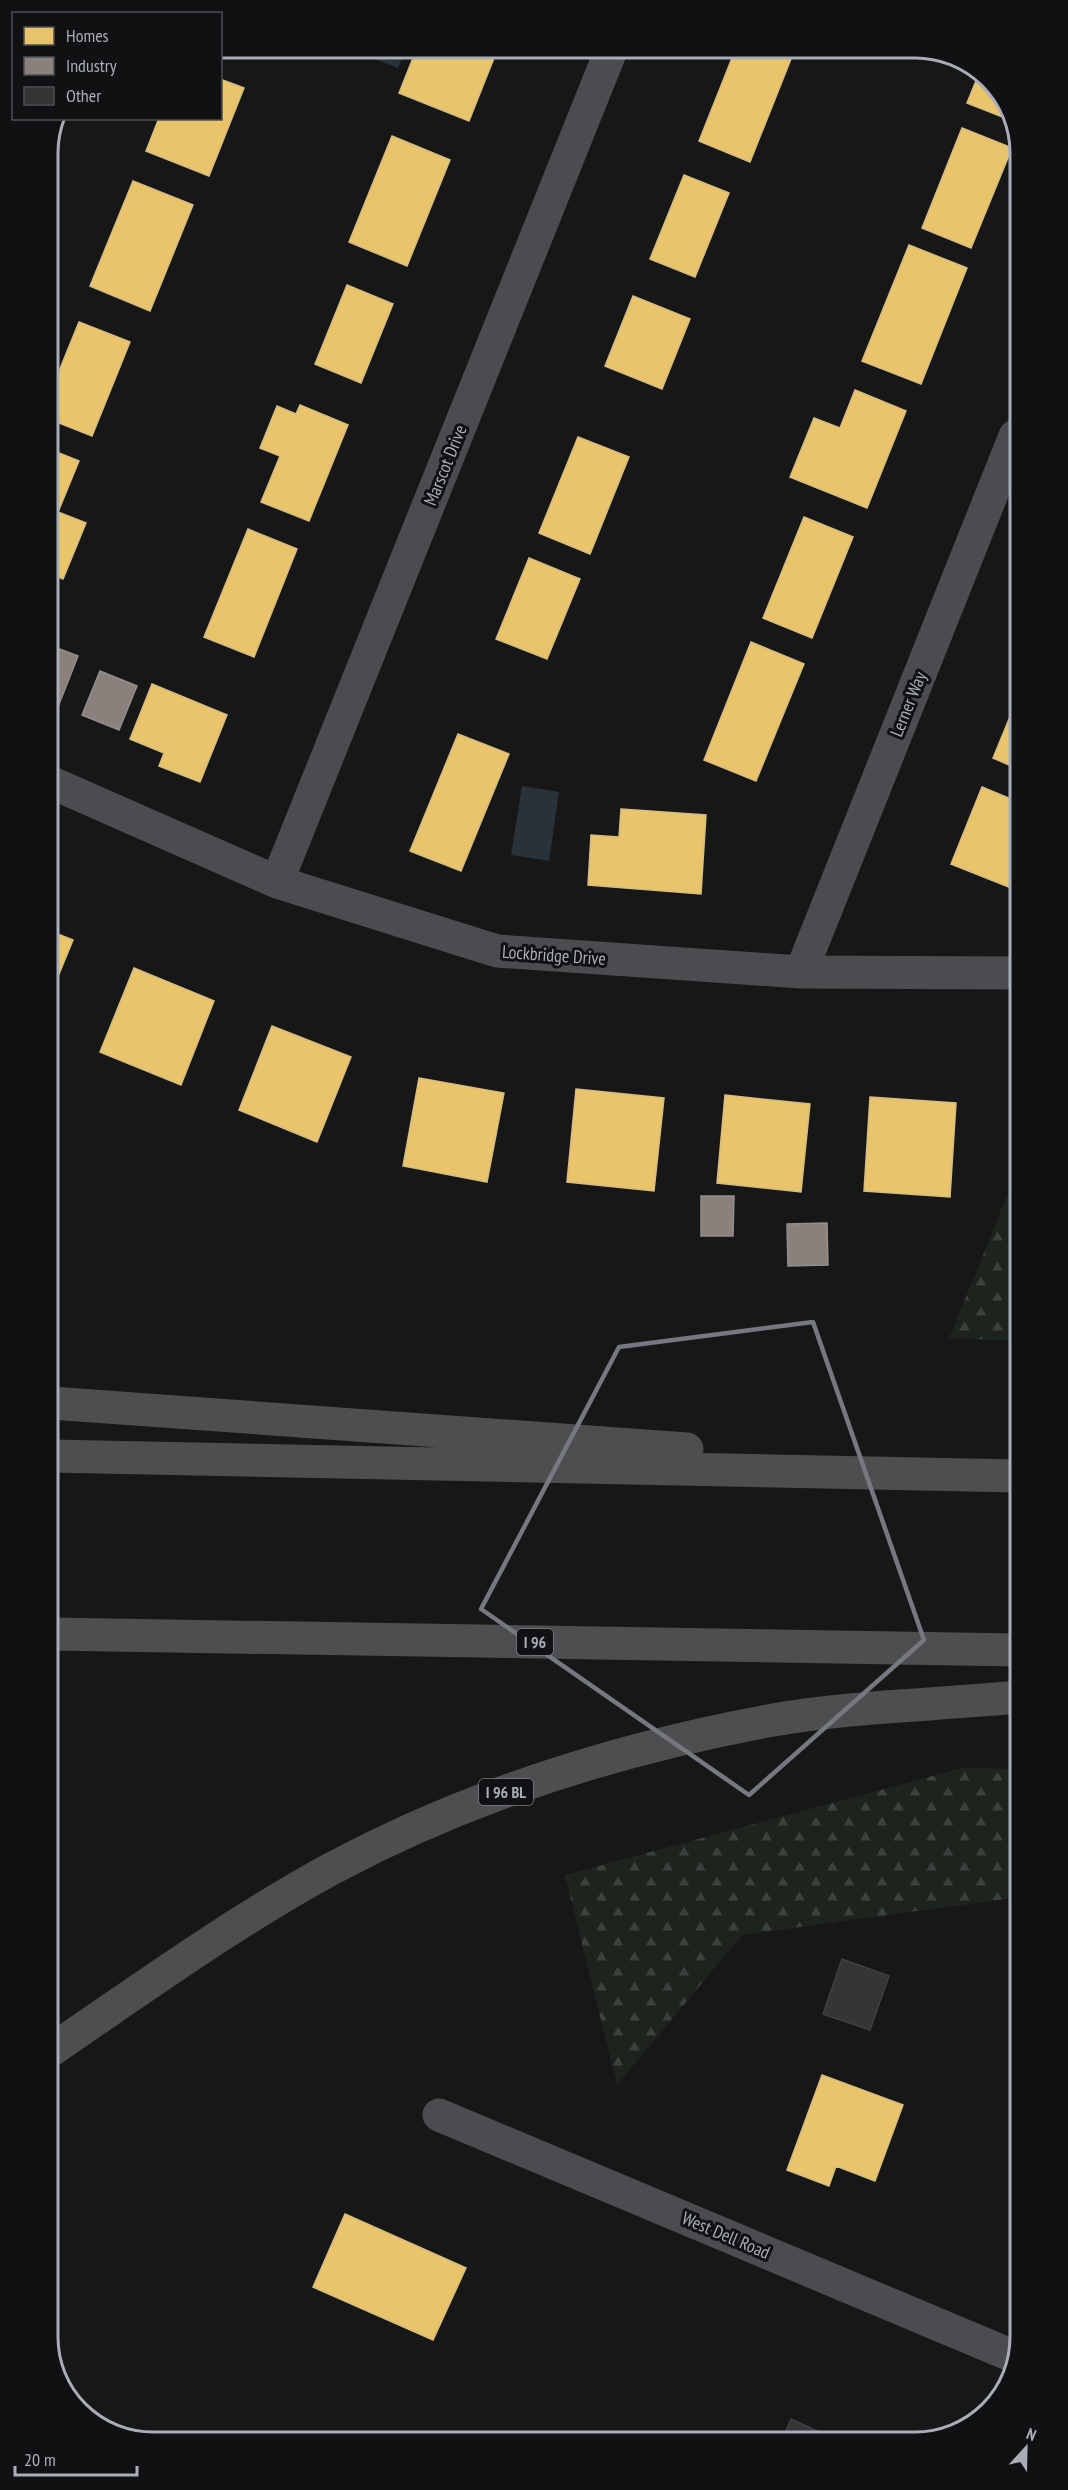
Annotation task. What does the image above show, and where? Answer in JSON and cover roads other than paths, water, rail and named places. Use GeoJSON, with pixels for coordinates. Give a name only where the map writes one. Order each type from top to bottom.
{"type":"FeatureCollection","features":[{"type":"Feature","properties":{"kind":"highway"},"geometry":{"type":"LineString","coordinates":[[58,1404],[577,1439],[1010,1476]]}},
{"type":"Feature","properties":{"kind":"highway"},"geometry":{"type":"LineString","coordinates":[[58,1456],[1010,1476]]}},
{"type":"Feature","properties":{"kind":"highway","name":"I 96"},"geometry":{"type":"LineString","coordinates":[[58,1634],[1010,1650]]}},
{"type":"Feature","properties":{"kind":"highway","name":"I 96 BL"},"geometry":{"type":"LineString","coordinates":[[58,2046],[228,1930],[332,1869],[423,1825],[541,1779],[642,1748],[774,1720],[878,1707],[1010,1698]]}},
{"type":"Feature","properties":{"kind":"street","name":"Marscot Drive"},"geometry":{"type":"LineString","coordinates":[[277,882],[608,59]]}},
{"type":"Feature","properties":{"kind":"street","name":"Lerner Way"},"geometry":{"type":"LineString","coordinates":[[801,972],[1010,449]]}},
{"type":"Feature","properties":{"kind":"street","name":"Lockbridge Drive"},"geometry":{"type":"LineString","coordinates":[[59,786],[277,882],[497,951],[801,972],[1010,973]]}},
{"type":"Feature","properties":{"kind":"street","name":"West Dell Road"},"geometry":{"type":"LineString","coordinates":[[439,2115],[1008,2354]]}}]}
